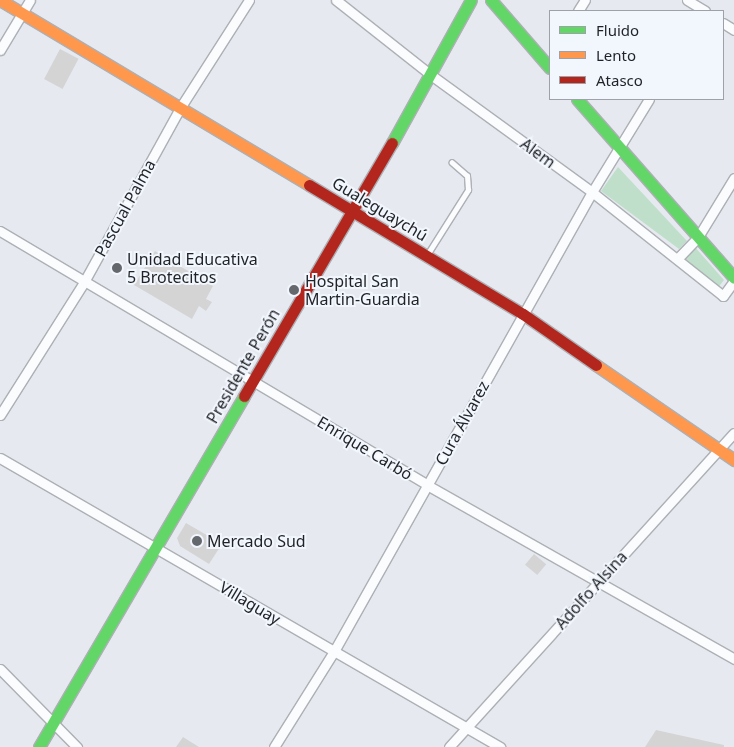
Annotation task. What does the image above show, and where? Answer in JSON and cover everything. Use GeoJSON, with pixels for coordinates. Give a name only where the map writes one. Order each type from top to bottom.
{"type":"FeatureCollection","features":[{"type":"Feature","properties":{"kind":"street","name":"Gualeguaychú"},"geometry":{"type":"LineString","coordinates":[[0,0],[523,314],[734,460]]}},
{"type":"Feature","properties":{"kind":"street"},"geometry":{"type":"LineString","coordinates":[[0,50],[30,0]]}},
{"type":"Feature","properties":{"kind":"street","name":"Pascual Palma"},"geometry":{"type":"LineString","coordinates":[[0,415],[84,282],[180,108],[249,0]]}},
{"type":"Feature","properties":{"kind":"street","name":"Alem"},"geometry":{"type":"LineString","coordinates":[[336,0],[431,75],[592,192],[678,258],[723,296],[734,280]]}},
{"type":"Feature","properties":{"kind":"street","name":"Presidente Perón"},"geometry":{"type":"LineString","coordinates":[[39,747],[352,212],[431,75],[471,0]]}},
{"type":"Feature","properties":{"kind":"street"},"geometry":{"type":"LineString","coordinates":[[491,0],[549,64]]}},
{"type":"Feature","properties":{"kind":"street"},"geometry":{"type":"LineString","coordinates":[[686,0],[702,10],[706,0]]}},
{"type":"Feature","properties":{"kind":"street"},"geometry":{"type":"LineString","coordinates":[[578,100],[621,147],[734,280]]}},
{"type":"Feature","properties":{"kind":"street","name":"Cura Álvarez"},"geometry":{"type":"LineString","coordinates":[[274,747],[334,653],[592,192],[648,100]]}},
{"type":"Feature","properties":{"kind":"street"},"geometry":{"type":"LineString","coordinates":[[678,258],[698,237],[733,184]]}},
{"type":"Feature","properties":{"kind":"street","name":"Enrique Carbó"},"geometry":{"type":"LineString","coordinates":[[0,231],[427,485],[600,580],[734,659]]}},
{"type":"Feature","properties":{"kind":"street","name":"Adolfo Alsina"},"geometry":{"type":"LineString","coordinates":[[449,747],[734,433]]}},
{"type":"Feature","properties":{"kind":"street","name":"Villaguay"},"geometry":{"type":"LineString","coordinates":[[0,458],[155,546],[334,653],[469,726],[500,747]]}},
{"type":"Feature","properties":{"kind":"street"},"geometry":{"type":"LineString","coordinates":[[0,669],[77,747]]}},
{"type":"Feature","properties":{"kind":"lane"},"geometry":{"type":"LineString","coordinates":[[426,256],[468,190],[467,176],[452,163]]}},
{"type":"Feature","properties":{"kind":"green space"},"geometry":{"type":"Polygon","coordinates":[[[618,167],[687,241],[679,249],[601,191],[618,167]]]}},
{"type":"Feature","properties":{"kind":"green space"},"geometry":{"type":"Polygon","coordinates":[[[694,246],[724,280],[717,289],[684,263],[694,246]]]}},
{"type":"Feature","properties":{"kind":"building"},"geometry":{"type":"Polygon","coordinates":[[[60,49],[79,59],[63,89],[44,79],[60,49]]]}},
{"type":"Feature","properties":{"kind":"building"},"geometry":{"type":"Polygon","coordinates":[[[155,251],[213,286],[206,299],[212,302],[206,311],[199,306],[192,319],[134,285],[155,251]]]}},
{"type":"Feature","properties":{"kind":"building","name":"Mercado Sud"},"geometry":{"type":"Polygon","coordinates":[[[186,523],[222,544],[209,564],[180,546],[177,538],[186,523]]]}},
{"type":"Feature","properties":{"kind":"building"},"geometry":{"type":"Polygon","coordinates":[[[534,554],[546,564],[537,575],[525,565],[534,554]]]}},
{"type":"Feature","properties":{"kind":"building"},"geometry":{"type":"Polygon","coordinates":[[[656,730],[724,745],[724,747],[645,747],[656,730]]]}},
{"type":"Feature","properties":{"kind":"building"},"geometry":{"type":"Polygon","coordinates":[[[183,737],[199,747],[176,747],[183,737]]]}},
{"type":"Feature","properties":{"kind":"traffic: fast"},"geometry":{"type":"LineString","coordinates":[[392,143],[471,0]]}},
{"type":"Feature","properties":{"kind":"traffic: fast"},"geometry":{"type":"LineString","coordinates":[[491,0],[549,67]]}},
{"type":"Feature","properties":{"kind":"traffic: fast"},"geometry":{"type":"LineString","coordinates":[[578,100],[734,278]]}},
{"type":"Feature","properties":{"kind":"traffic: fast"},"geometry":{"type":"LineString","coordinates":[[39,747],[244,396]]}},
{"type":"Feature","properties":{"kind":"traffic: slow"},"geometry":{"type":"LineString","coordinates":[[0,0],[309,185]]}},
{"type":"Feature","properties":{"kind":"traffic: slow"},"geometry":{"type":"LineString","coordinates":[[596,365],[734,460]]}},
{"type":"Feature","properties":{"kind":"traffic: jam"},"geometry":{"type":"LineString","coordinates":[[244,396],[392,143]]}},
{"type":"Feature","properties":{"kind":"traffic: jam"},"geometry":{"type":"LineString","coordinates":[[309,185],[523,314],[596,365]]}},
{"type":"Feature","properties":{"kind":"place","name":"Unidad Educativa 5 Brotecitos"},"geometry":{"type":"Point","coordinates":[117,268]}},
{"type":"Feature","properties":{"kind":"place","name":"Hospital San Martin-Guardia"},"geometry":{"type":"Point","coordinates":[294,290]}},
{"type":"Feature","properties":{"kind":"place","name":"Mercado Sud"},"geometry":{"type":"Point","coordinates":[197,541]}}]}
